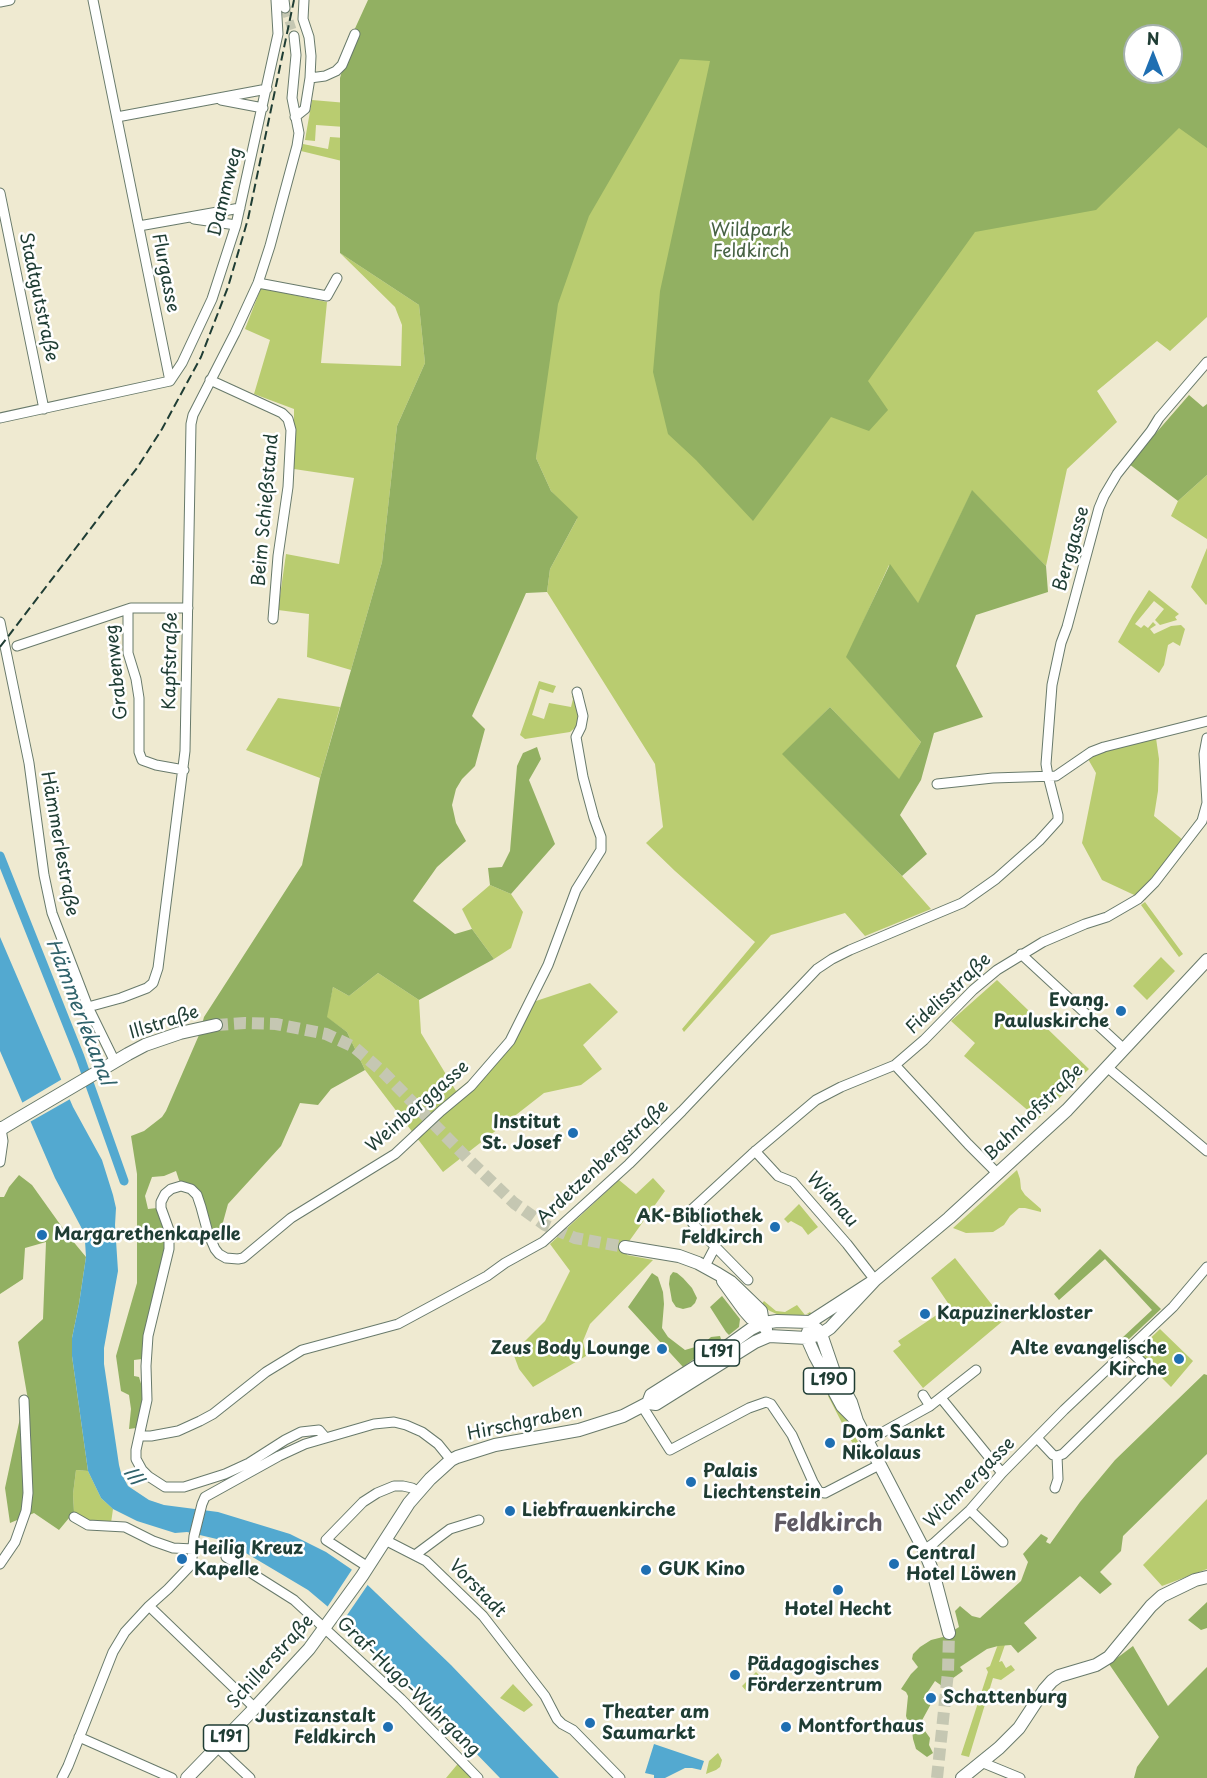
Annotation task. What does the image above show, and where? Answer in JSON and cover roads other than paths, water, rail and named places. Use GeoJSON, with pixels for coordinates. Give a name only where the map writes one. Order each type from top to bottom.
{"type":"FeatureCollection","features":[{"type":"Feature","properties":{"kind":"main road","name":"Bahnhofstraße"},"geometry":{"type":"LineString","coordinates":[[821,1334],[830,1328],[875,1280],[949,1218],[1067,1110],[1207,960]]}},
{"type":"Feature","properties":{"kind":"main road","name":"Illstraße"},"geometry":{"type":"LineString","coordinates":[[0,1128],[128,1054],[158,1040],[216,1025]]}},
{"type":"Feature","properties":{"kind":"main road"},"geometry":{"type":"LineString","coordinates":[[625,1247],[680,1257],[705,1266],[731,1282],[761,1311],[762,1323],[769,1336],[807,1338],[821,1334]]}},
{"type":"Feature","properties":{"kind":"main road","name":"Bahnhofstraße"},"geometry":{"type":"LineString","coordinates":[[810,1322],[875,1280]]}},
{"type":"Feature","properties":{"kind":"main road"},"geometry":{"type":"LineString","coordinates":[[807,1338],[810,1322]]}},
{"type":"Feature","properties":{"kind":"main road","name":"Hirschgraben"},"geometry":{"type":"LineString","coordinates":[[645,1405],[651,1395],[762,1323],[810,1322]]}},
{"type":"Feature","properties":{"kind":"main road","name":"L190"},"geometry":{"type":"LineString","coordinates":[[810,1322],[821,1334],[833,1369],[857,1421],[924,1550],[933,1572],[949,1633]]}},
{"type":"Feature","properties":{"kind":"main road","name":"Hirschgraben"},"geometry":{"type":"LineString","coordinates":[[365,1572],[419,1492],[451,1460],[495,1445],[606,1423],[645,1405],[656,1404],[755,1342],[769,1336]]}},
{"type":"Feature","properties":{"kind":"main road","name":"L190"},"geometry":{"type":"LineString","coordinates":[[807,1338],[842,1406],[857,1421]]}},
{"type":"Feature","properties":{"kind":"main road","name":"L191"},"geometry":{"type":"LineString","coordinates":[[329,1622],[365,1572]]}},
{"type":"Feature","properties":{"kind":"main road"},"geometry":{"type":"LineString","coordinates":[[962,1778],[999,1748],[1019,1728],[1052,1681],[1059,1676],[1096,1665],[1108,1657],[1162,1596],[1195,1580],[1207,1577]]}},
{"type":"Feature","properties":{"kind":"main road","name":"Schillerstraße"},"geometry":{"type":"LineString","coordinates":[[187,1778],[291,1669],[329,1622]]}},
{"type":"Feature","properties":{"kind":"street","name":"Flurgasse"},"geometry":{"type":"LineString","coordinates":[[93,0],[170,381]]}},
{"type":"Feature","properties":{"kind":"street","name":"Dammweg"},"geometry":{"type":"LineString","coordinates":[[170,381],[182,363],[212,299],[236,225],[279,34],[276,0]]}},
{"type":"Feature","properties":{"kind":"street"},"geometry":{"type":"LineString","coordinates":[[295,117],[305,109],[310,78],[311,56],[309,37],[303,19],[304,0]]}},
{"type":"Feature","properties":{"kind":"street"},"geometry":{"type":"LineString","coordinates":[[310,78],[325,76],[336,71],[342,65],[355,34]]}},
{"type":"Feature","properties":{"kind":"street","name":"Kapfstraße"},"geometry":{"type":"LineString","coordinates":[[88,1007],[141,991],[153,983],[160,955],[186,734],[190,424],[258,283],[297,146],[299,133],[292,98],[296,55],[294,36]]}},
{"type":"Feature","properties":{"kind":"street"},"geometry":{"type":"LineString","coordinates":[[117,117],[267,89]]}},
{"type":"Feature","properties":{"kind":"street"},"geometry":{"type":"LineString","coordinates":[[216,98],[263,108]]}},
{"type":"Feature","properties":{"kind":"street","name":"Stadtgutstraße"},"geometry":{"type":"LineString","coordinates":[[0,193],[44,409]]}},
{"type":"Feature","properties":{"kind":"street"},"geometry":{"type":"LineString","coordinates":[[139,226],[240,208]]}},
{"type":"Feature","properties":{"kind":"street"},"geometry":{"type":"LineString","coordinates":[[186,218],[236,225]]}},
{"type":"Feature","properties":{"kind":"street"},"geometry":{"type":"LineString","coordinates":[[258,283],[327,296],[337,278]]}},
{"type":"Feature","properties":{"kind":"street","name":"Berggasse"},"geometry":{"type":"LineString","coordinates":[[1047,776],[1052,685],[1062,639],[1099,508],[1117,474],[1159,418],[1207,362]]}},
{"type":"Feature","properties":{"kind":"street","name":"Beim Schießstand"},"geometry":{"type":"LineString","coordinates":[[210,380],[282,413],[288,419],[291,430],[288,487],[278,556],[273,619]]}},
{"type":"Feature","properties":{"kind":"street"},"geometry":{"type":"LineString","coordinates":[[0,418],[170,381]]}},
{"type":"Feature","properties":{"kind":"street"},"geometry":{"type":"LineString","coordinates":[[17,646],[131,608],[188,608]]}},
{"type":"Feature","properties":{"kind":"street","name":"Grabenweg"},"geometry":{"type":"LineString","coordinates":[[128,609],[128,653],[139,698],[139,752],[142,760],[183,770]]}},
{"type":"Feature","properties":{"kind":"street","name":"Hämmerlestraße"},"geometry":{"type":"LineString","coordinates":[[0,622],[28,763],[48,894],[60,938],[88,1007],[115,1062]]}},
{"type":"Feature","properties":{"kind":"street","name":"Weinberggasse"},"geometry":{"type":"LineString","coordinates":[[140,1436],[147,1400],[148,1336],[169,1249],[169,1230],[161,1208],[165,1194],[176,1188],[187,1187],[196,1195],[215,1250],[229,1258],[243,1258],[291,1218],[395,1154],[471,1086],[510,1041],[548,965],[576,890],[601,850],[601,837],[583,777],[576,737],[583,716],[577,692]]}},
{"type":"Feature","properties":{"kind":"street"},"geometry":{"type":"LineString","coordinates":[[937,784],[1036,775],[1056,776],[1091,752],[1104,747],[1207,721]]}},
{"type":"Feature","properties":{"kind":"street","name":"Fidelisstraße"},"geometry":{"type":"LineString","coordinates":[[715,1247],[694,1225],[689,1218],[689,1212],[755,1151],[816,1100],[895,1065],[986,979],[1022,954],[1055,936],[1107,917],[1124,908],[1138,899],[1155,882],[1198,828],[1205,814],[1204,754],[1207,738]]}},
{"type":"Feature","properties":{"kind":"street","name":"Ardetzenbergstraße"},"geometry":{"type":"LineString","coordinates":[[140,1436],[178,1431],[200,1421],[213,1414],[266,1372],[302,1350],[398,1324],[479,1281],[505,1263],[543,1242],[629,1164],[817,969],[850,950],[962,903],[1021,858],[1058,820],[1047,776]]}},
{"type":"Feature","properties":{"kind":"street"},"geometry":{"type":"LineString","coordinates":[[1022,954],[1124,1049]]}},
{"type":"Feature","properties":{"kind":"street"},"geometry":{"type":"LineString","coordinates":[[895,1065],[998,1174]]}},
{"type":"Feature","properties":{"kind":"street"},"geometry":{"type":"LineString","coordinates":[[1107,1067],[1207,1151]]}},
{"type":"Feature","properties":{"kind":"street"},"geometry":{"type":"LineString","coordinates":[[0,1128],[3,1141],[0,1162]]}},
{"type":"Feature","properties":{"kind":"street","name":"Widnau"},"geometry":{"type":"LineString","coordinates":[[755,1151],[778,1176],[793,1182],[875,1280]]}},
{"type":"Feature","properties":{"kind":"street"},"geometry":{"type":"LineString","coordinates":[[705,1266],[715,1247],[748,1280]]}},
{"type":"Feature","properties":{"kind":"street","name":"Wichnergasse"},"geometry":{"type":"LineString","coordinates":[[924,1550],[970,1510],[1037,1438],[1173,1307],[1207,1267]]}},
{"type":"Feature","properties":{"kind":"street"},"geometry":{"type":"LineString","coordinates":[[1055,1488],[1059,1479],[1057,1456],[1063,1454],[1147,1372],[1148,1368],[1128,1349]]}},
{"type":"Feature","properties":{"kind":"street"},"geometry":{"type":"LineString","coordinates":[[867,1441],[930,1406],[976,1371]]}},
{"type":"Feature","properties":{"kind":"street"},"geometry":{"type":"LineString","coordinates":[[924,1395],[930,1406]]}},
{"type":"Feature","properties":{"kind":"street"},"geometry":{"type":"LineString","coordinates":[[941,1398],[1002,1473]]}},
{"type":"Feature","properties":{"kind":"street"},"geometry":{"type":"LineString","coordinates":[[0,1564],[15,1542],[26,1510],[28,1492],[24,1400]]}},
{"type":"Feature","properties":{"kind":"street"},"geometry":{"type":"LineString","coordinates":[[645,1405],[670,1450],[758,1404],[766,1402],[771,1404],[792,1435],[819,1492],[825,1493],[879,1465]]}},
{"type":"Feature","properties":{"kind":"street"},"geometry":{"type":"LineString","coordinates":[[62,1778],[113,1652],[125,1632],[148,1606],[186,1571],[192,1558],[194,1536],[203,1501],[279,1456],[325,1437],[374,1424],[398,1423],[409,1426],[430,1437],[451,1460]]}},
{"type":"Feature","properties":{"kind":"street"},"geometry":{"type":"LineString","coordinates":[[140,1436],[136,1459],[142,1470],[165,1487],[174,1488],[225,1474],[249,1463],[301,1432],[320,1430],[325,1437]]}},
{"type":"Feature","properties":{"kind":"street","name":"Wichnergasse"},"geometry":{"type":"LineString","coordinates":[[1037,1438],[1057,1456]]}},
{"type":"Feature","properties":{"kind":"street"},"geometry":{"type":"LineString","coordinates":[[365,1572],[326,1540],[363,1502],[377,1493],[403,1485],[419,1492]]}},
{"type":"Feature","properties":{"kind":"street"},"geometry":{"type":"LineString","coordinates":[[970,1510],[1003,1542]]}},
{"type":"Feature","properties":{"kind":"street"},"geometry":{"type":"LineString","coordinates":[[74,1517],[88,1526],[125,1527],[173,1548],[193,1549]]}},
{"type":"Feature","properties":{"kind":"street"},"geometry":{"type":"LineString","coordinates":[[415,1555],[450,1529],[479,1520]]}},
{"type":"Feature","properties":{"kind":"street","name":"Vorstadt"},"geometry":{"type":"LineString","coordinates":[[385,1540],[415,1555],[434,1568],[483,1616],[545,1696],[557,1719],[573,1730],[620,1778]]}},
{"type":"Feature","properties":{"kind":"street","name":"Graf-Hugo-Wuhrgang"},"geometry":{"type":"LineString","coordinates":[[226,1557],[329,1622],[355,1655],[478,1778]]}},
{"type":"Feature","properties":{"kind":"street"},"geometry":{"type":"LineString","coordinates":[[148,1606],[255,1708]]}},
{"type":"Feature","properties":{"kind":"street"},"geometry":{"type":"LineString","coordinates":[[79,1737],[172,1778]]}},
{"type":"Feature","properties":{"kind":"street"},"geometry":{"type":"LineString","coordinates":[[217,1747],[250,1778]]}},
{"type":"Feature","properties":{"kind":"street"},"geometry":{"type":"LineString","coordinates":[[981,1762],[1020,1778]]}},
{"type":"Feature","properties":{"kind":"water"},"geometry":{"type":"Polygon","coordinates":[[[0,937],[73,1107],[102,1160],[113,1195],[116,1208],[118,1271],[104,1348],[104,1364],[119,1465],[128,1486],[149,1500],[164,1505],[218,1512],[290,1534],[326,1552],[351,1569],[451,1665],[559,1778],[500,1778],[400,1675],[308,1590],[229,1543],[187,1532],[175,1533],[137,1521],[113,1509],[101,1498],[88,1471],[72,1356],[72,1338],[86,1257],[85,1241],[81,1227],[55,1178],[0,1051],[0,937]]]}},
{"type":"Feature","properties":{"kind":"water"},"geometry":{"type":"Polygon","coordinates":[[[654,1744],[704,1761],[701,1770],[685,1768],[665,1778],[654,1778],[654,1775],[645,1773],[654,1744]]]}},
{"type":"Feature","properties":{"kind":"waterway","name":"Hämmerlekanal"},"geometry":{"type":"LineString","coordinates":[[0,856],[80,1057],[124,1181]]}},
{"type":"Feature","properties":{"kind":"tunnel"},"geometry":{"type":"LineString","coordinates":[[285,8],[294,36]]}},
{"type":"Feature","properties":{"kind":"tunnel"},"geometry":{"type":"LineString","coordinates":[[216,1025],[276,1024],[326,1034],[354,1047],[383,1072],[514,1203],[545,1225],[575,1238],[625,1247]]}},
{"type":"Feature","properties":{"kind":"tunnel"},"geometry":{"type":"LineString","coordinates":[[937,1778],[948,1672],[949,1633]]}},
{"type":"Feature","properties":{"kind":"railway"},"geometry":{"type":"LineString","coordinates":[[0,647],[137,468],[162,429],[201,357],[228,287],[248,219],[294,0]]}},
{"type":"Feature","properties":{"kind":"place","name":"Evang. Pauluskirche"},"geometry":{"type":"Point","coordinates":[1121,1011]}},
{"type":"Feature","properties":{"kind":"place","name":"Institut St. Josef"},"geometry":{"type":"Point","coordinates":[573,1133]}},
{"type":"Feature","properties":{"kind":"place","name":"AK-Bibliothek Feldkirch"},"geometry":{"type":"Point","coordinates":[775,1227]}},
{"type":"Feature","properties":{"kind":"place","name":"Margarethenkapelle"},"geometry":{"type":"Point","coordinates":[42,1235]}},
{"type":"Feature","properties":{"kind":"place","name":"Kapuzinerkloster"},"geometry":{"type":"Point","coordinates":[925,1314]}},
{"type":"Feature","properties":{"kind":"place","name":"Zeus Body Lounge"},"geometry":{"type":"Point","coordinates":[662,1349]}},
{"type":"Feature","properties":{"kind":"place","name":"Alte evangelische Kirche"},"geometry":{"type":"Point","coordinates":[1179,1359]}},
{"type":"Feature","properties":{"kind":"place","name":"Dom Sankt Nikolaus"},"geometry":{"type":"Point","coordinates":[830,1443]}},
{"type":"Feature","properties":{"kind":"place","name":"Palais Liechtenstein"},"geometry":{"type":"Point","coordinates":[691,1482]}},
{"type":"Feature","properties":{"kind":"place","name":"Liebfrauenkirche"},"geometry":{"type":"Point","coordinates":[510,1511]}},
{"type":"Feature","properties":{"kind":"place","name":"Heilig Kreuz Kapelle"},"geometry":{"type":"Point","coordinates":[182,1559]}},
{"type":"Feature","properties":{"kind":"place","name":"Central Hotel Löwen"},"geometry":{"type":"Point","coordinates":[894,1564]}},
{"type":"Feature","properties":{"kind":"place","name":"GUK Kino"},"geometry":{"type":"Point","coordinates":[646,1570]}},
{"type":"Feature","properties":{"kind":"place","name":"Hotel Hecht"},"geometry":{"type":"Point","coordinates":[838,1590]}},
{"type":"Feature","properties":{"kind":"place","name":"Pädagogisches Förderzentrum"},"geometry":{"type":"Point","coordinates":[735,1675]}},
{"type":"Feature","properties":{"kind":"place","name":"Schattenburg"},"geometry":{"type":"Point","coordinates":[931,1698]}},
{"type":"Feature","properties":{"kind":"place","name":"Theater am Saumarkt"},"geometry":{"type":"Point","coordinates":[590,1723]}},
{"type":"Feature","properties":{"kind":"place","name":"Justizanstalt Feldkirch"},"geometry":{"type":"Point","coordinates":[388,1727]}},
{"type":"Feature","properties":{"kind":"place","name":"Montforthaus"},"geometry":{"type":"Point","coordinates":[786,1727]}},
{"type":"Feature","properties":{"kind":"district","name":"Feldkirch"},"geometry":{"type":"Point","coordinates":[828,1524]}},
{"type":"Feature","properties":{"kind":"park label","name":"Wildpark Feldkirch"},"geometry":{"type":"Point","coordinates":[751,241]}},
{"type":"Feature","properties":{"kind":"water label","name":"Ill"},"geometry":{"type":"Point","coordinates":[132,1476]}}]}
